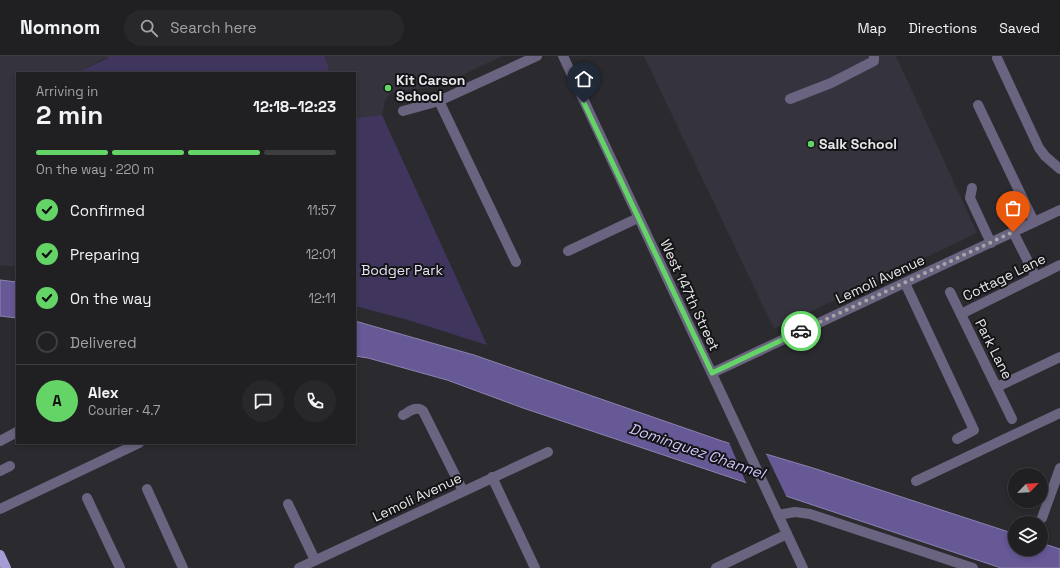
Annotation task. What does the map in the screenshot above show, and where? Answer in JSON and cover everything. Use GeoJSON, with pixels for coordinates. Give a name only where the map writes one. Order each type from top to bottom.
{"type":"FeatureCollection","features":[{"type":"Feature","properties":{"kind":"main road"},"geometry":{"type":"LineString","coordinates":[[0,555],[6,568]]}},
{"type":"Feature","properties":{"kind":"street"},"geometry":{"type":"LineString","coordinates":[[403,111],[439,101],[537,56]]}},
{"type":"Feature","properties":{"kind":"street","name":"West 147th Street"},"geometry":{"type":"LineString","coordinates":[[563,56],[803,568]]}},
{"type":"Feature","properties":{"kind":"street"},"geometry":{"type":"LineString","coordinates":[[790,99],[831,83],[874,61],[874,56]]}},
{"type":"Feature","properties":{"kind":"street"},"geometry":{"type":"LineString","coordinates":[[997,58],[1039,148],[1045,156],[1060,169]]}},
{"type":"Feature","properties":{"kind":"street"},"geometry":{"type":"LineString","coordinates":[[439,101],[516,262]]}},
{"type":"Feature","properties":{"kind":"street"},"geometry":{"type":"LineString","coordinates":[[978,105],[1034,222]]}},
{"type":"Feature","properties":{"kind":"street"},"geometry":{"type":"LineString","coordinates":[[972,188],[970,198],[991,243]]}},
{"type":"Feature","properties":{"kind":"street","name":"Lemoli Avenue"},"geometry":{"type":"LineString","coordinates":[[712,373],[1060,210]]}},
{"type":"Feature","properties":{"kind":"street"},"geometry":{"type":"LineString","coordinates":[[568,251],[638,218]]}},
{"type":"Feature","properties":{"kind":"street"},"geometry":{"type":"LineString","coordinates":[[1013,232],[1036,277]]}},
{"type":"Feature","properties":{"kind":"street","name":"Cottage Lane"},"geometry":{"type":"LineString","coordinates":[[961,314],[1060,265]]}},
{"type":"Feature","properties":{"kind":"street"},"geometry":{"type":"LineString","coordinates":[[905,283],[974,430],[957,439]]}},
{"type":"Feature","properties":{"kind":"street","name":"Park Lane"},"geometry":{"type":"LineString","coordinates":[[950,292],[998,387],[1012,419]]}},
{"type":"Feature","properties":{"kind":"street"},"geometry":{"type":"LineString","coordinates":[[998,387],[1060,357]]}},
{"type":"Feature","properties":{"kind":"street"},"geometry":{"type":"LineString","coordinates":[[403,415],[417,408],[423,412],[463,492]]}},
{"type":"Feature","properties":{"kind":"street"},"geometry":{"type":"LineString","coordinates":[[916,481],[1060,413]]}},
{"type":"Feature","properties":{"kind":"street"},"geometry":{"type":"LineString","coordinates":[[0,434],[16,426]]}},
{"type":"Feature","properties":{"kind":"street"},"geometry":{"type":"LineString","coordinates":[[0,441],[16,433]]}},
{"type":"Feature","properties":{"kind":"street"},"geometry":{"type":"LineString","coordinates":[[0,509],[137,444]]}},
{"type":"Feature","properties":{"kind":"street","name":"Lemoli Avenue"},"geometry":{"type":"LineString","coordinates":[[299,568],[548,452]]}},
{"type":"Feature","properties":{"kind":"street"},"geometry":{"type":"LineString","coordinates":[[0,471],[10,466]]}},
{"type":"Feature","properties":{"kind":"street"},"geometry":{"type":"LineString","coordinates":[[1043,516],[1060,468]]}},
{"type":"Feature","properties":{"kind":"street"},"geometry":{"type":"LineString","coordinates":[[492,478],[535,568]]}},
{"type":"Feature","properties":{"kind":"street"},"geometry":{"type":"LineString","coordinates":[[147,489],[183,568]]}},
{"type":"Feature","properties":{"kind":"street"},"geometry":{"type":"LineString","coordinates":[[87,498],[120,568]]}},
{"type":"Feature","properties":{"kind":"street"},"geometry":{"type":"LineString","coordinates":[[288,504],[315,560]]}},
{"type":"Feature","properties":{"kind":"street"},"geometry":{"type":"LineString","coordinates":[[778,515],[795,512],[810,514],[973,568]]}},
{"type":"Feature","properties":{"kind":"street"},"geometry":{"type":"LineString","coordinates":[[716,568],[787,534]]}},
{"type":"Feature","properties":{"kind":"shaded area"},"geometry":{"type":"Polygon","coordinates":[[[0,56],[108,56],[78,72],[16,72],[16,267],[0,265],[0,56]]]}},
{"type":"Feature","properties":{"kind":"shaded area","name":"Kit Carson School"},"geometry":{"type":"Polygon","coordinates":[[[325,56],[502,56],[444,84],[435,87],[399,91],[390,94],[385,100],[382,115],[356,118],[356,72],[330,72],[325,56]]]}},
{"type":"Feature","properties":{"kind":"shaded area","name":"Salk School"},"geometry":{"type":"Polygon","coordinates":[[[644,56],[896,56],[977,233],[774,329],[644,56]]]}},
{"type":"Feature","properties":{"kind":"green space"},"geometry":{"type":"Polygon","coordinates":[[[108,56],[325,56],[330,72],[78,72],[108,58],[108,56]]]}},
{"type":"Feature","properties":{"kind":"green space","name":"Bodger Park"},"geometry":{"type":"Polygon","coordinates":[[[382,115],[487,345],[405,319],[356,306],[356,118],[382,115]]]}},
{"type":"Feature","properties":{"kind":"water"},"geometry":{"type":"Polygon","coordinates":[[[0,280],[16,282],[16,318],[0,316],[0,280]]]}},
{"type":"Feature","properties":{"kind":"water","name":"Dominguez Channel"},"geometry":{"type":"Polygon","coordinates":[[[356,321],[474,355],[722,441],[813,468],[1008,532],[1008,556],[1048,556],[1048,545],[1060,549],[1060,568],[1001,568],[523,408],[447,380],[368,358],[356,356],[356,321]]]}},
{"type":"Feature","properties":{"kind":"pier"},"geometry":{"type":"Polygon","coordinates":[[[728,440],[765,452],[787,498],[747,485],[728,440]]]}},
{"type":"Feature","properties":{"kind":"way so far"},"geometry":{"type":"LineString","coordinates":[[801,331],[1013,232]]}},
{"type":"Feature","properties":{"kind":"place","name":"Kit Carson School"},"geometry":{"type":"Point","coordinates":[388,88]}},
{"type":"Feature","properties":{"kind":"place","name":"Salk School"},"geometry":{"type":"Point","coordinates":[811,144]}},
{"type":"Feature","properties":{"kind":"route"},"geometry":{"type":"LineString","coordinates":[[584,103],[712,373],[801,331]]}}]}
